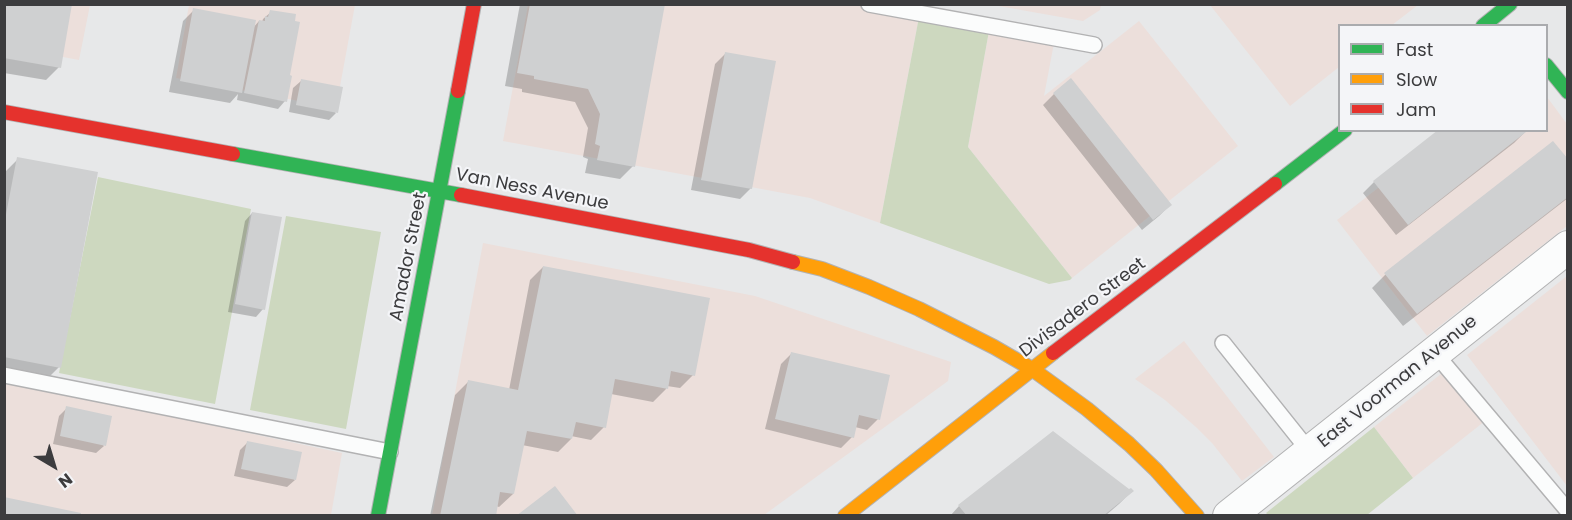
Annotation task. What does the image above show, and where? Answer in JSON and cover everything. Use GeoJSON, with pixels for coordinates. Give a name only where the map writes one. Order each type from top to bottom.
{"type":"FeatureCollection","features":[{"type":"Feature","properties":{"kind":"main road","name":"Amador Street"},"geometry":{"type":"LineString","coordinates":[[378,516],[474,4]]}},
{"type":"Feature","properties":{"kind":"main road"},"geometry":{"type":"LineString","coordinates":[[1486,24],[1505,9]]}},
{"type":"Feature","properties":{"kind":"main road"},"geometry":{"type":"LineString","coordinates":[[1548,67],[1568,92]]}},
{"type":"Feature","properties":{"kind":"main road","name":"Van Ness Avenue"},"geometry":{"type":"LineString","coordinates":[[4,112],[749,250],[822,269],[919,309],[1032,369],[1088,409],[1129,444],[1197,516]]}},
{"type":"Feature","properties":{"kind":"main road","name":"Divisadero Street"},"geometry":{"type":"LineString","coordinates":[[845,516],[1032,369],[1342,132]]}},
{"type":"Feature","properties":{"kind":"street","name":"East Voorman Avenue"},"geometry":{"type":"LineString","coordinates":[[1229,516],[1568,247]]}},
{"type":"Feature","properties":{"kind":"lane"},"geometry":{"type":"LineString","coordinates":[[870,4],[1094,45]]}},
{"type":"Feature","properties":{"kind":"lane"},"geometry":{"type":"LineString","coordinates":[[1223,343],[1310,452]]}},
{"type":"Feature","properties":{"kind":"lane"},"geometry":{"type":"LineString","coordinates":[[1434,352],[1568,512]]}},
{"type":"Feature","properties":{"kind":"lane"},"geometry":{"type":"LineString","coordinates":[[4,375],[390,452]]}},
{"type":"Feature","properties":{"kind":"shaded area"},"geometry":{"type":"Polygon","coordinates":[[[851,4],[919,17],[880,223],[810,198],[503,141],[528,5],[851,4]]]}},
{"type":"Feature","properties":{"kind":"shaded area"},"geometry":{"type":"Polygon","coordinates":[[[1101,4],[1100,10],[1083,21],[993,5],[1101,4]]]}},
{"type":"Feature","properties":{"kind":"shaded area"},"geometry":{"type":"Polygon","coordinates":[[[4,5],[90,5],[79,60],[47,54],[4,5]]]}},
{"type":"Feature","properties":{"kind":"shaded area"},"geometry":{"type":"Polygon","coordinates":[[[189,5],[355,5],[336,108],[176,78],[189,5]]]}},
{"type":"Feature","properties":{"kind":"shaded area"},"geometry":{"type":"Polygon","coordinates":[[[1210,5],[1418,5],[1393,24],[1338,24],[1338,68],[1290,106],[1210,5]]]}},
{"type":"Feature","properties":{"kind":"shaded area"},"geometry":{"type":"Polygon","coordinates":[[[1139,21],[1238,146],[1072,278],[968,147],[989,31],[1054,43],[1044,96],[1139,21]]]}},
{"type":"Feature","properties":{"kind":"shaded area"},"geometry":{"type":"Polygon","coordinates":[[[1548,98],[1567,124],[1567,226],[1427,336],[1337,220],[1450,132],[1548,132],[1548,98]]]}},
{"type":"Feature","properties":{"kind":"shaded area"},"geometry":{"type":"Polygon","coordinates":[[[483,243],[755,296],[951,362],[948,381],[764,515],[432,516],[483,243]]]}},
{"type":"Feature","properties":{"kind":"shaded area"},"geometry":{"type":"Polygon","coordinates":[[[1567,276],[1567,486],[1467,355],[1567,276]]]}},
{"type":"Feature","properties":{"kind":"shaded area"},"geometry":{"type":"Polygon","coordinates":[[[1184,341],[1274,457],[1242,481],[1197,428],[1165,400],[1135,379],[1184,341]]]}},
{"type":"Feature","properties":{"kind":"shaded area"},"geometry":{"type":"Polygon","coordinates":[[[1446,370],[1485,421],[1413,478],[1374,427],[1446,370]]]}},
{"type":"Feature","properties":{"kind":"shaded area"},"geometry":{"type":"Polygon","coordinates":[[[5,381],[342,453],[331,515],[5,516],[5,381]]]}},
{"type":"Feature","properties":{"kind":"green space"},"geometry":{"type":"Polygon","coordinates":[[[919,17],[989,31],[968,147],[1072,278],[1070,280],[1049,284],[880,223],[919,17]]]}},
{"type":"Feature","properties":{"kind":"green space"},"geometry":{"type":"Polygon","coordinates":[[[98,177],[251,209],[215,404],[59,373],[98,177]]]}},
{"type":"Feature","properties":{"kind":"green space"},"geometry":{"type":"Polygon","coordinates":[[[286,216],[381,232],[346,429],[250,410],[286,216]]]}},
{"type":"Feature","properties":{"kind":"green space"},"geometry":{"type":"Polygon","coordinates":[[[1374,427],[1413,478],[1367,515],[1268,515],[1266,513],[1374,427]]]}},
{"type":"Feature","properties":{"kind":"building"},"geometry":{"type":"Polygon","coordinates":[[[4,4],[72,4],[61,68],[4,58],[4,4]]]}},
{"type":"Feature","properties":{"kind":"building"},"geometry":{"type":"Polygon","coordinates":[[[530,4],[665,4],[635,167],[597,160],[600,146],[595,144],[600,114],[588,89],[534,79],[534,76],[517,73],[530,4]]]}},
{"type":"Feature","properties":{"kind":"building"},"geometry":{"type":"Polygon","coordinates":[[[193,8],[256,20],[242,93],[180,81],[193,8]]]}},
{"type":"Feature","properties":{"kind":"building"},"geometry":{"type":"Polygon","coordinates":[[[270,10],[296,14],[295,21],[300,22],[287,102],[244,93],[259,20],[265,21],[265,16],[268,17],[270,10]]]}},
{"type":"Feature","properties":{"kind":"building"},"geometry":{"type":"Polygon","coordinates":[[[725,52],[776,61],[752,189],[701,180],[725,52]]]}},
{"type":"Feature","properties":{"kind":"building"},"geometry":{"type":"Polygon","coordinates":[[[1071,78],[1172,205],[1153,220],[1053,93],[1071,78]]]}},
{"type":"Feature","properties":{"kind":"building"},"geometry":{"type":"Polygon","coordinates":[[[301,79],[343,87],[338,113],[296,105],[301,79]]]}},
{"type":"Feature","properties":{"kind":"building"},"geometry":{"type":"Polygon","coordinates":[[[1435,132],[1526,132],[1408,225],[1373,181],[1435,132]]]}},
{"type":"Feature","properties":{"kind":"building"},"geometry":{"type":"Polygon","coordinates":[[[1553,141],[1568,159],[1568,197],[1417,314],[1384,273],[1553,141]]]}},
{"type":"Feature","properties":{"kind":"building"},"geometry":{"type":"Polygon","coordinates":[[[17,157],[98,172],[61,368],[4,357],[4,225],[17,157]]]}},
{"type":"Feature","properties":{"kind":"building"},"geometry":{"type":"Polygon","coordinates":[[[252,212],[282,217],[265,310],[235,304],[252,212]]]}},
{"type":"Feature","properties":{"kind":"building"},"geometry":{"type":"Polygon","coordinates":[[[543,266],[710,298],[695,376],[671,371],[668,389],[615,379],[606,428],[576,422],[572,439],[527,431],[514,494],[500,492],[496,516],[440,516],[468,380],[518,390],[543,266]]]}},
{"type":"Feature","properties":{"kind":"building"},"geometry":{"type":"Polygon","coordinates":[[[791,352],[890,375],[880,420],[859,415],[854,438],[775,419],[791,352]]]}},
{"type":"Feature","properties":{"kind":"building"},"geometry":{"type":"Polygon","coordinates":[[[66,406],[112,416],[106,446],[60,436],[66,406]]]}},
{"type":"Feature","properties":{"kind":"building"},"geometry":{"type":"Polygon","coordinates":[[[1053,431],[1134,491],[1103,516],[967,516],[958,505],[1053,431]]]}},
{"type":"Feature","properties":{"kind":"building"},"geometry":{"type":"Polygon","coordinates":[[[247,441],[302,452],[296,480],[241,469],[247,441]]]}},
{"type":"Feature","properties":{"kind":"building"},"geometry":{"type":"Polygon","coordinates":[[[555,486],[578,516],[516,516],[555,486]]]}},
{"type":"Feature","properties":{"kind":"building"},"geometry":{"type":"Polygon","coordinates":[[[4,497],[81,513],[81,516],[4,516],[4,497]]]}},
{"type":"Feature","properties":{"kind":"traffic: fast"},"geometry":{"type":"LineString","coordinates":[[1485,24],[1510,4]]}},
{"type":"Feature","properties":{"kind":"traffic: fast"},"geometry":{"type":"LineString","coordinates":[[1548,67],[1568,92]]}},
{"type":"Feature","properties":{"kind":"traffic: fast"},"geometry":{"type":"LineString","coordinates":[[378,516],[458,91]]}},
{"type":"Feature","properties":{"kind":"traffic: fast"},"geometry":{"type":"LineString","coordinates":[[1275,184],[1342,132]]}},
{"type":"Feature","properties":{"kind":"traffic: fast"},"geometry":{"type":"LineString","coordinates":[[233,154],[461,195]]}},
{"type":"Feature","properties":{"kind":"traffic: slow"},"geometry":{"type":"LineString","coordinates":[[793,262],[822,269],[919,309],[1032,369],[1087,409],[1129,444],[1197,516]]}},
{"type":"Feature","properties":{"kind":"traffic: slow"},"geometry":{"type":"LineString","coordinates":[[845,516],[1053,353]]}},
{"type":"Feature","properties":{"kind":"traffic: jam"},"geometry":{"type":"LineString","coordinates":[[458,91],[474,4]]}},
{"type":"Feature","properties":{"kind":"traffic: jam"},"geometry":{"type":"LineString","coordinates":[[4,112],[233,154]]}},
{"type":"Feature","properties":{"kind":"traffic: jam"},"geometry":{"type":"LineString","coordinates":[[1053,353],[1275,184]]}},
{"type":"Feature","properties":{"kind":"traffic: jam"},"geometry":{"type":"LineString","coordinates":[[461,195],[749,250],[793,262]]}}]}
